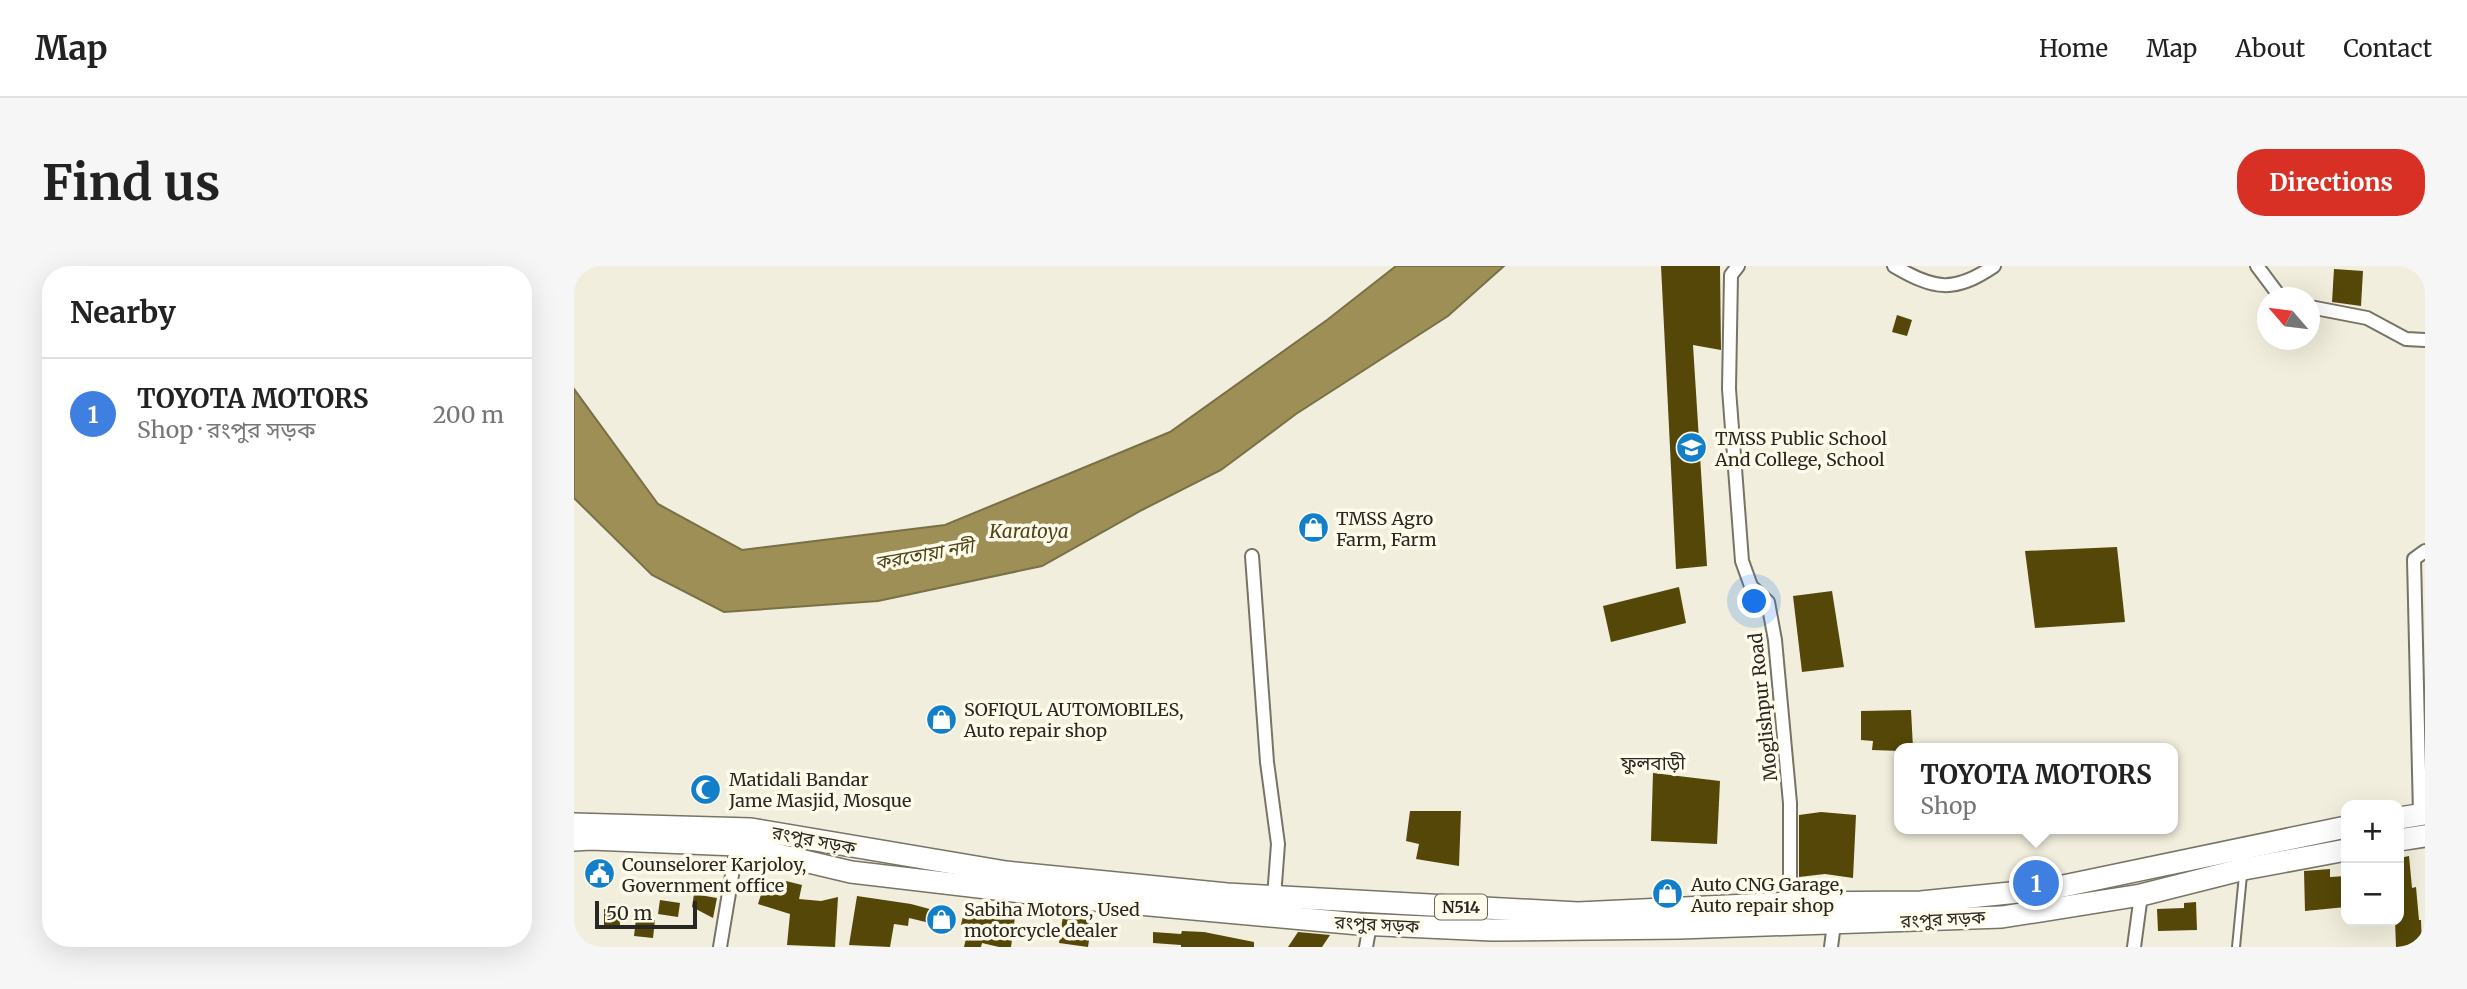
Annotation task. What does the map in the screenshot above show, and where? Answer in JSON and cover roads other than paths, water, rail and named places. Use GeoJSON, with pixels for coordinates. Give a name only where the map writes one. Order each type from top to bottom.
{"type":"FeatureCollection","features":[{"type":"Feature","properties":{"kind":"highway","name":"রংপুর সড়ক"},"geometry":{"type":"LineString","coordinates":[[574,824],[751,829],[1006,872],[1274,897],[1578,913],[1790,903],[1921,902],[2049,889],[2341,828]]}},
{"type":"Feature","properties":{"kind":"highway"},"geometry":{"type":"LineString","coordinates":[[2404,840],[2425,836]]}},
{"type":"Feature","properties":{"kind":"highway","name":"রংপুর সড়ক"},"geometry":{"type":"LineString","coordinates":[[574,840],[737,845],[865,873],[1073,898],[1370,925],[1505,930],[1834,924],[2002,917],[2141,895],[2244,869],[2341,851]]}},
{"type":"Feature","properties":{"kind":"street","name":"Moglishpur Road"},"geometry":{"type":"LineString","coordinates":[[1738,266],[1731,275],[1730,388],[1742,561],[1751,586],[1768,602],[1775,640],[1790,803],[1790,903]]}},
{"type":"Feature","properties":{"kind":"street"},"geometry":{"type":"LineString","coordinates":[[1894,266],[1912,277],[1945,287],[1972,280],[1994,266]]}},
{"type":"Feature","properties":{"kind":"street"},"geometry":{"type":"LineString","coordinates":[[2257,266],[2273,287]]}},
{"type":"Feature","properties":{"kind":"street"},"geometry":{"type":"LineString","coordinates":[[2320,309],[2367,318],[2406,339],[2425,340]]}},
{"type":"Feature","properties":{"kind":"street"},"geometry":{"type":"LineString","coordinates":[[2415,815],[2414,559],[2425,551]]}},
{"type":"Feature","properties":{"kind":"street"},"geometry":{"type":"LineString","coordinates":[[1252,556],[1267,761],[1278,844],[1274,897]]}},
{"type":"Feature","properties":{"kind":"street"},"geometry":{"type":"LineString","coordinates":[[720,947],[737,845]]}},
{"type":"Feature","properties":{"kind":"street"},"geometry":{"type":"LineString","coordinates":[[2134,947],[2141,895]]}},
{"type":"Feature","properties":{"kind":"street"},"geometry":{"type":"LineString","coordinates":[[1831,947],[1834,924]]}},
{"type":"Feature","properties":{"kind":"street"},"geometry":{"type":"LineString","coordinates":[[1366,947],[1370,925]]}},
{"type":"Feature","properties":{"kind":"lane"},"geometry":{"type":"LineString","coordinates":[[2236,947],[2244,869]]}},
{"type":"Feature","properties":{"kind":"water","name":"Karatoya"},"geometry":{"type":"Polygon","coordinates":[[[1396,266],[1504,266],[1448,316],[1296,414],[1221,470],[1042,566],[878,601],[724,612],[652,575],[574,498],[574,389],[658,504],[742,550],[945,525],[1170,432],[1327,320],[1396,266]]]}},
{"type":"Feature","properties":{"kind":"place","name":"TMSS Public School And College, School"},"geometry":{"type":"Point","coordinates":[1692,448]}},
{"type":"Feature","properties":{"kind":"place","name":"TMSS Agro Farm, Farm"},"geometry":{"type":"Point","coordinates":[1313,528]}},
{"type":"Feature","properties":{"kind":"place","name":"SOFIQUL AUTOMOBILES, Auto repair shop"},"geometry":{"type":"Point","coordinates":[941,719]}},
{"type":"Feature","properties":{"kind":"place","name":"Matidali Bandar Jame Masjid, Mosque"},"geometry":{"type":"Point","coordinates":[706,789]}},
{"type":"Feature","properties":{"kind":"place","name":"Counselorer Karjoloy, Government office"},"geometry":{"type":"Point","coordinates":[599,874]}},
{"type":"Feature","properties":{"kind":"place","name":"TOYOTA MOTORS"},"geometry":{"type":"Point","coordinates":[2036,883]}},
{"type":"Feature","properties":{"kind":"place","name":"Auto CNG Garage, Auto repair shop"},"geometry":{"type":"Point","coordinates":[1668,894]}},
{"type":"Feature","properties":{"kind":"place","name":"Sabiha Motors, Used motorcycle dealer"},"geometry":{"type":"Point","coordinates":[941,919]}},
{"type":"Feature","properties":{"kind":"district","name":"ফুলবাড়ী"},"geometry":{"type":"Point","coordinates":[1653,763]}},
{"type":"Feature","properties":{"kind":"water label","name":"করতোয়া নদী"},"geometry":{"type":"Point","coordinates":[924,554]}}]}
